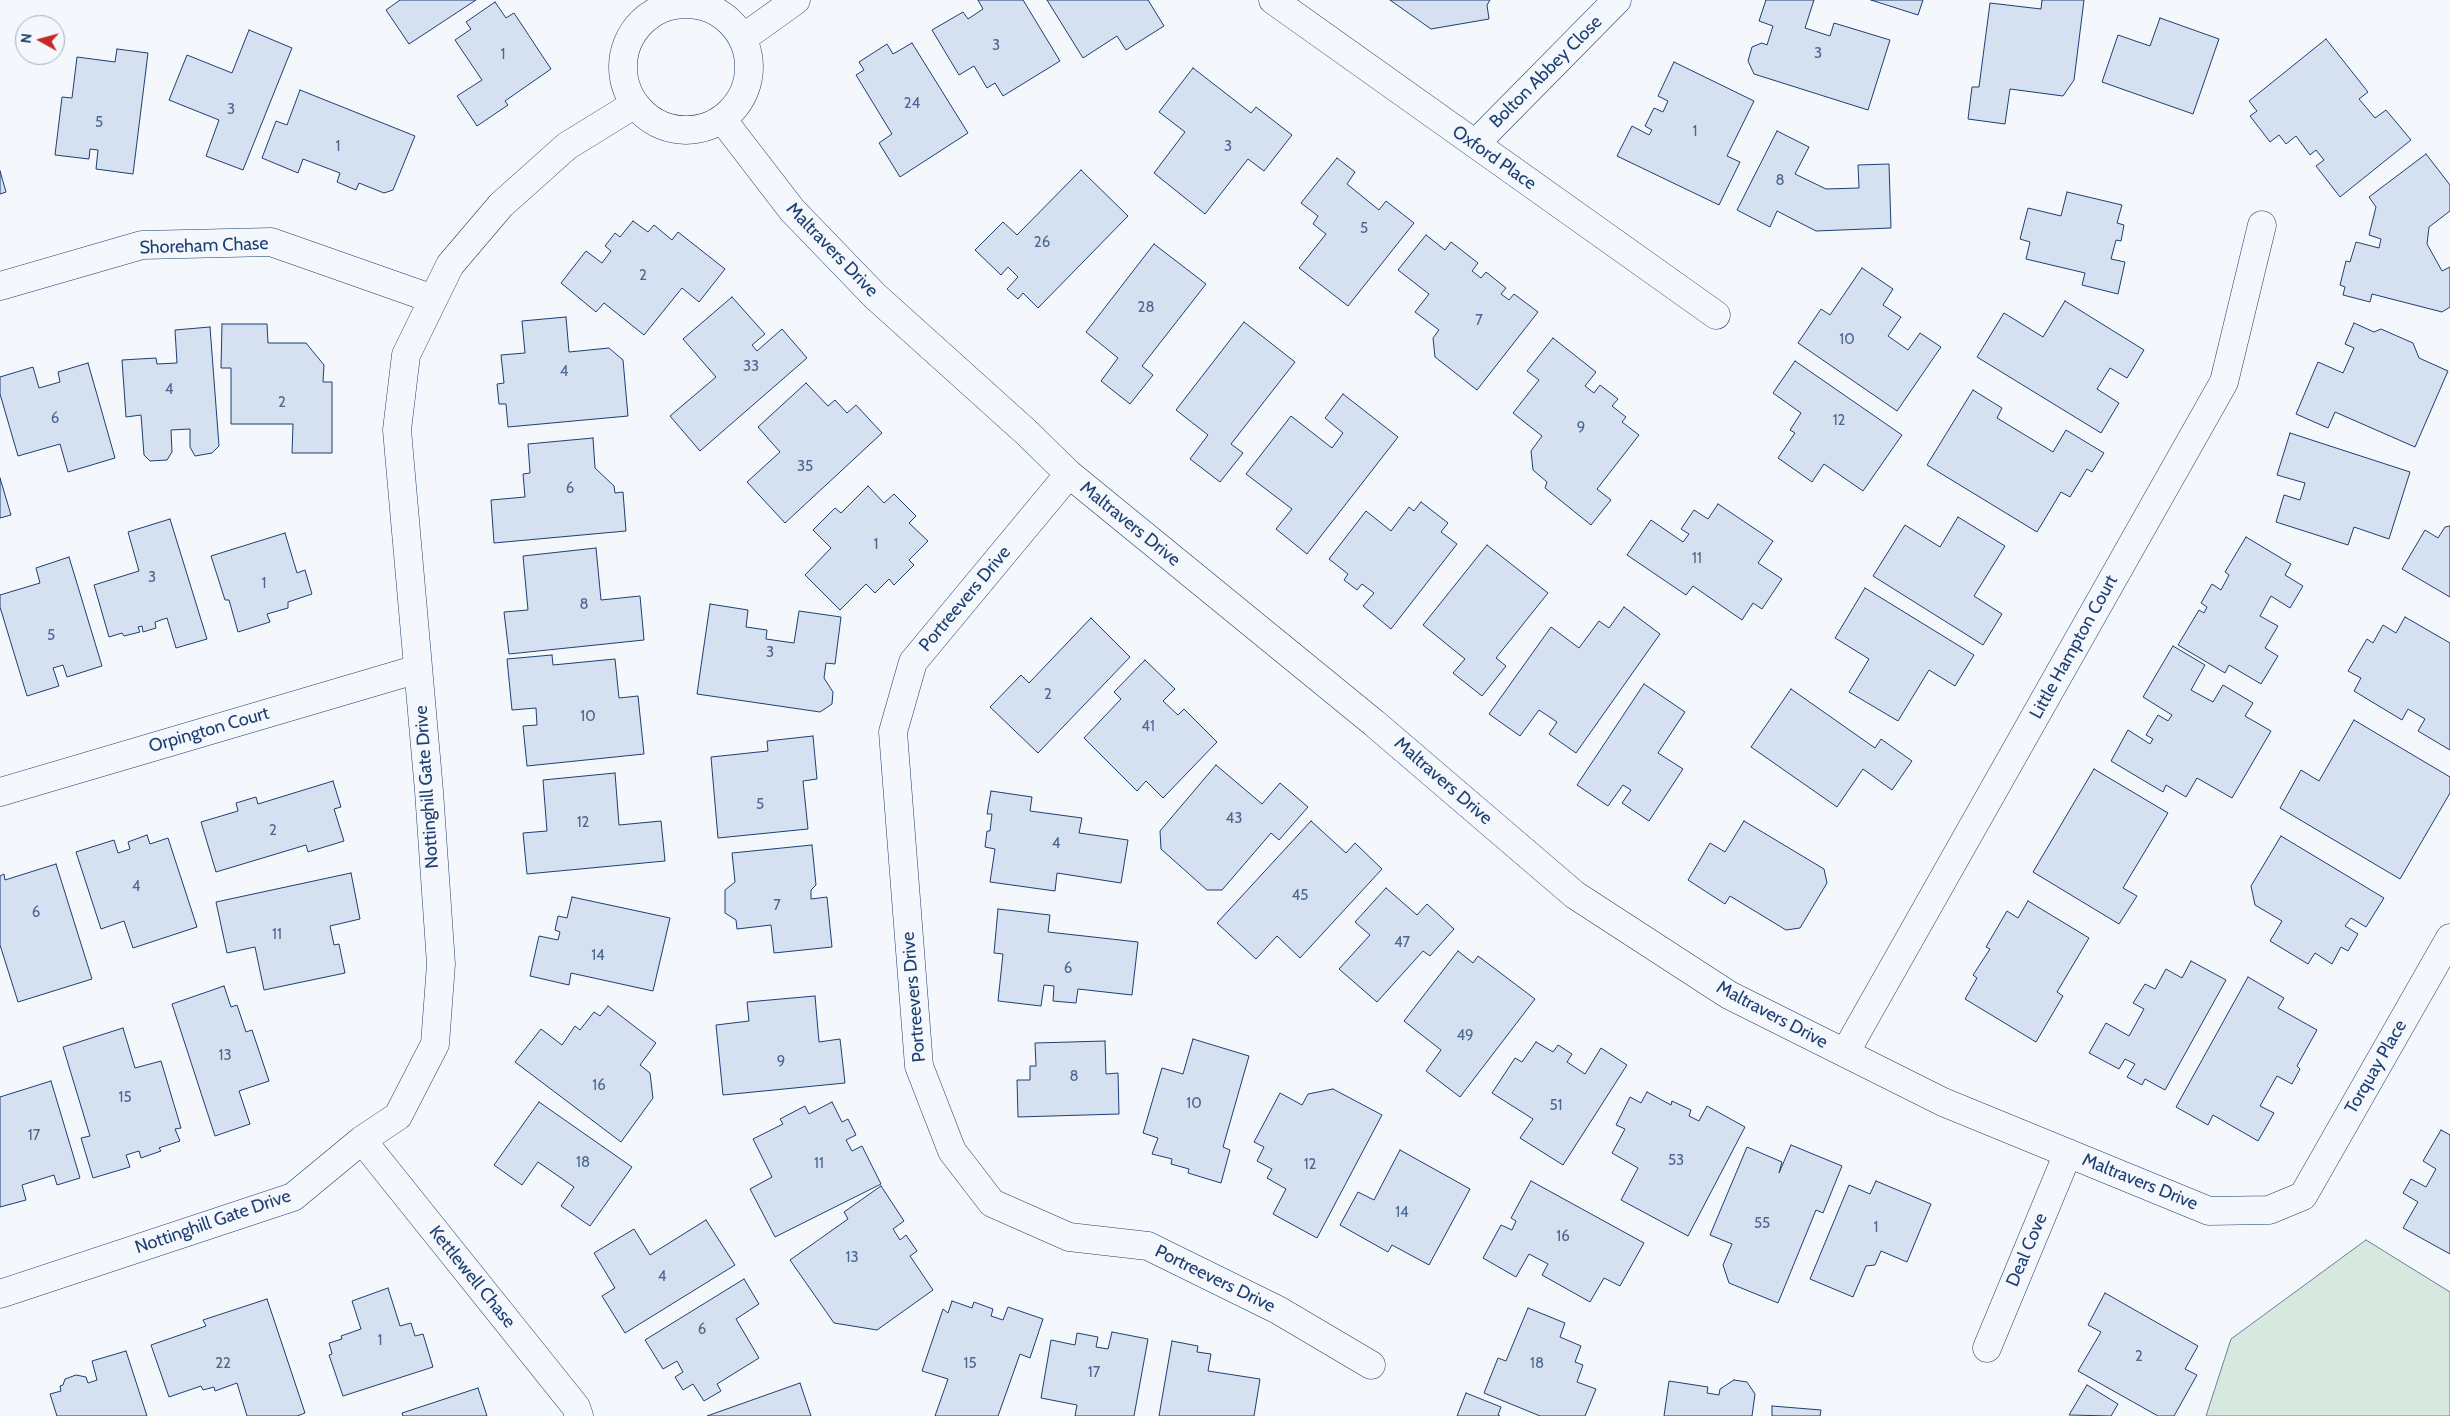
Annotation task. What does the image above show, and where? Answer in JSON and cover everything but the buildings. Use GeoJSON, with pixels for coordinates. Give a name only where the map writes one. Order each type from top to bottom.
{"type":"FeatureCollection","features":[{"type":"Feature","properties":{"kind":"street"},"geometry":{"type":"LineString","coordinates":[[744,38],[796,0]]}},
{"type":"Feature","properties":{"kind":"street","name":"Oxford Place"},"geometry":{"type":"LineString","coordinates":[[1272,0],[1716,315]]}},
{"type":"Feature","properties":{"kind":"street","name":"Bolton Abbey Close"},"geometry":{"type":"LineString","coordinates":[[1475,144],[1617,0]]}},
{"type":"Feature","properties":{"kind":"street"},"geometry":{"type":"LineString","coordinates":[[676,4],[702,6],[727,17],[744,38],[750,68],[742,97],[722,119],[692,131],[660,125],[635,104],[624,81],[624,56],[647,7],[676,4]]}},
{"type":"Feature","properties":{"kind":"street","name":"Nottinghill Gate Drive"},"geometry":{"type":"LineString","coordinates":[[0,1294],[293,1197],[362,1140],[398,1116],[435,1044],[440,964],[418,669],[397,430],[406,355],[450,265],[501,205],[567,146],[635,104]]}},
{"type":"Feature","properties":{"kind":"street","name":"Maltravers Drive"},"geometry":{"type":"LineString","coordinates":[[722,119],[792,210],[876,296],[1026,432],[1068,474],[1374,723],[1575,895],[1729,995],[1943,1102],[2209,1211],[2269,1210],[2303,1196]]}},
{"type":"Feature","properties":{"kind":"street","name":"Little Hampton Court"},"geometry":{"type":"LineString","coordinates":[[1845,1053],[2224,382],[2262,225]]}},
{"type":"Feature","properties":{"kind":"street","name":"Shoreham Chase"},"geometry":{"type":"LineString","coordinates":[[0,286],[142,245],[271,242],[434,299]]}},
{"type":"Feature","properties":{"kind":"street","name":"Portreevers Drive"},"geometry":{"type":"LineString","coordinates":[[1068,474],[913,662],[893,732],[919,1066],[952,1151],[992,1203],[1069,1236],[1148,1246],[1278,1310],[1371,1365]]}},
{"type":"Feature","properties":{"kind":"street","name":"Orpington Court"},"geometry":{"type":"LineString","coordinates":[[0,792],[418,669]]}},
{"type":"Feature","properties":{"kind":"street","name":"Torquay Place"},"geometry":{"type":"LineString","coordinates":[[2303,1196],[2450,938]]}},
{"type":"Feature","properties":{"kind":"street","name":"Kettlewell Chase"},"geometry":{"type":"LineString","coordinates":[[362,1140],[576,1407],[579,1416]]}},
{"type":"Feature","properties":{"kind":"street","name":"Deal Cove"},"geometry":{"type":"LineString","coordinates":[[1987,1348],[2068,1153]]}},
{"type":"Feature","properties":{"kind":"shaded area"},"geometry":{"type":"Polygon","coordinates":[[[2366,1240],[2450,1292],[2450,1416],[2206,1416],[2231,1339],[2366,1240]]]}}]}
